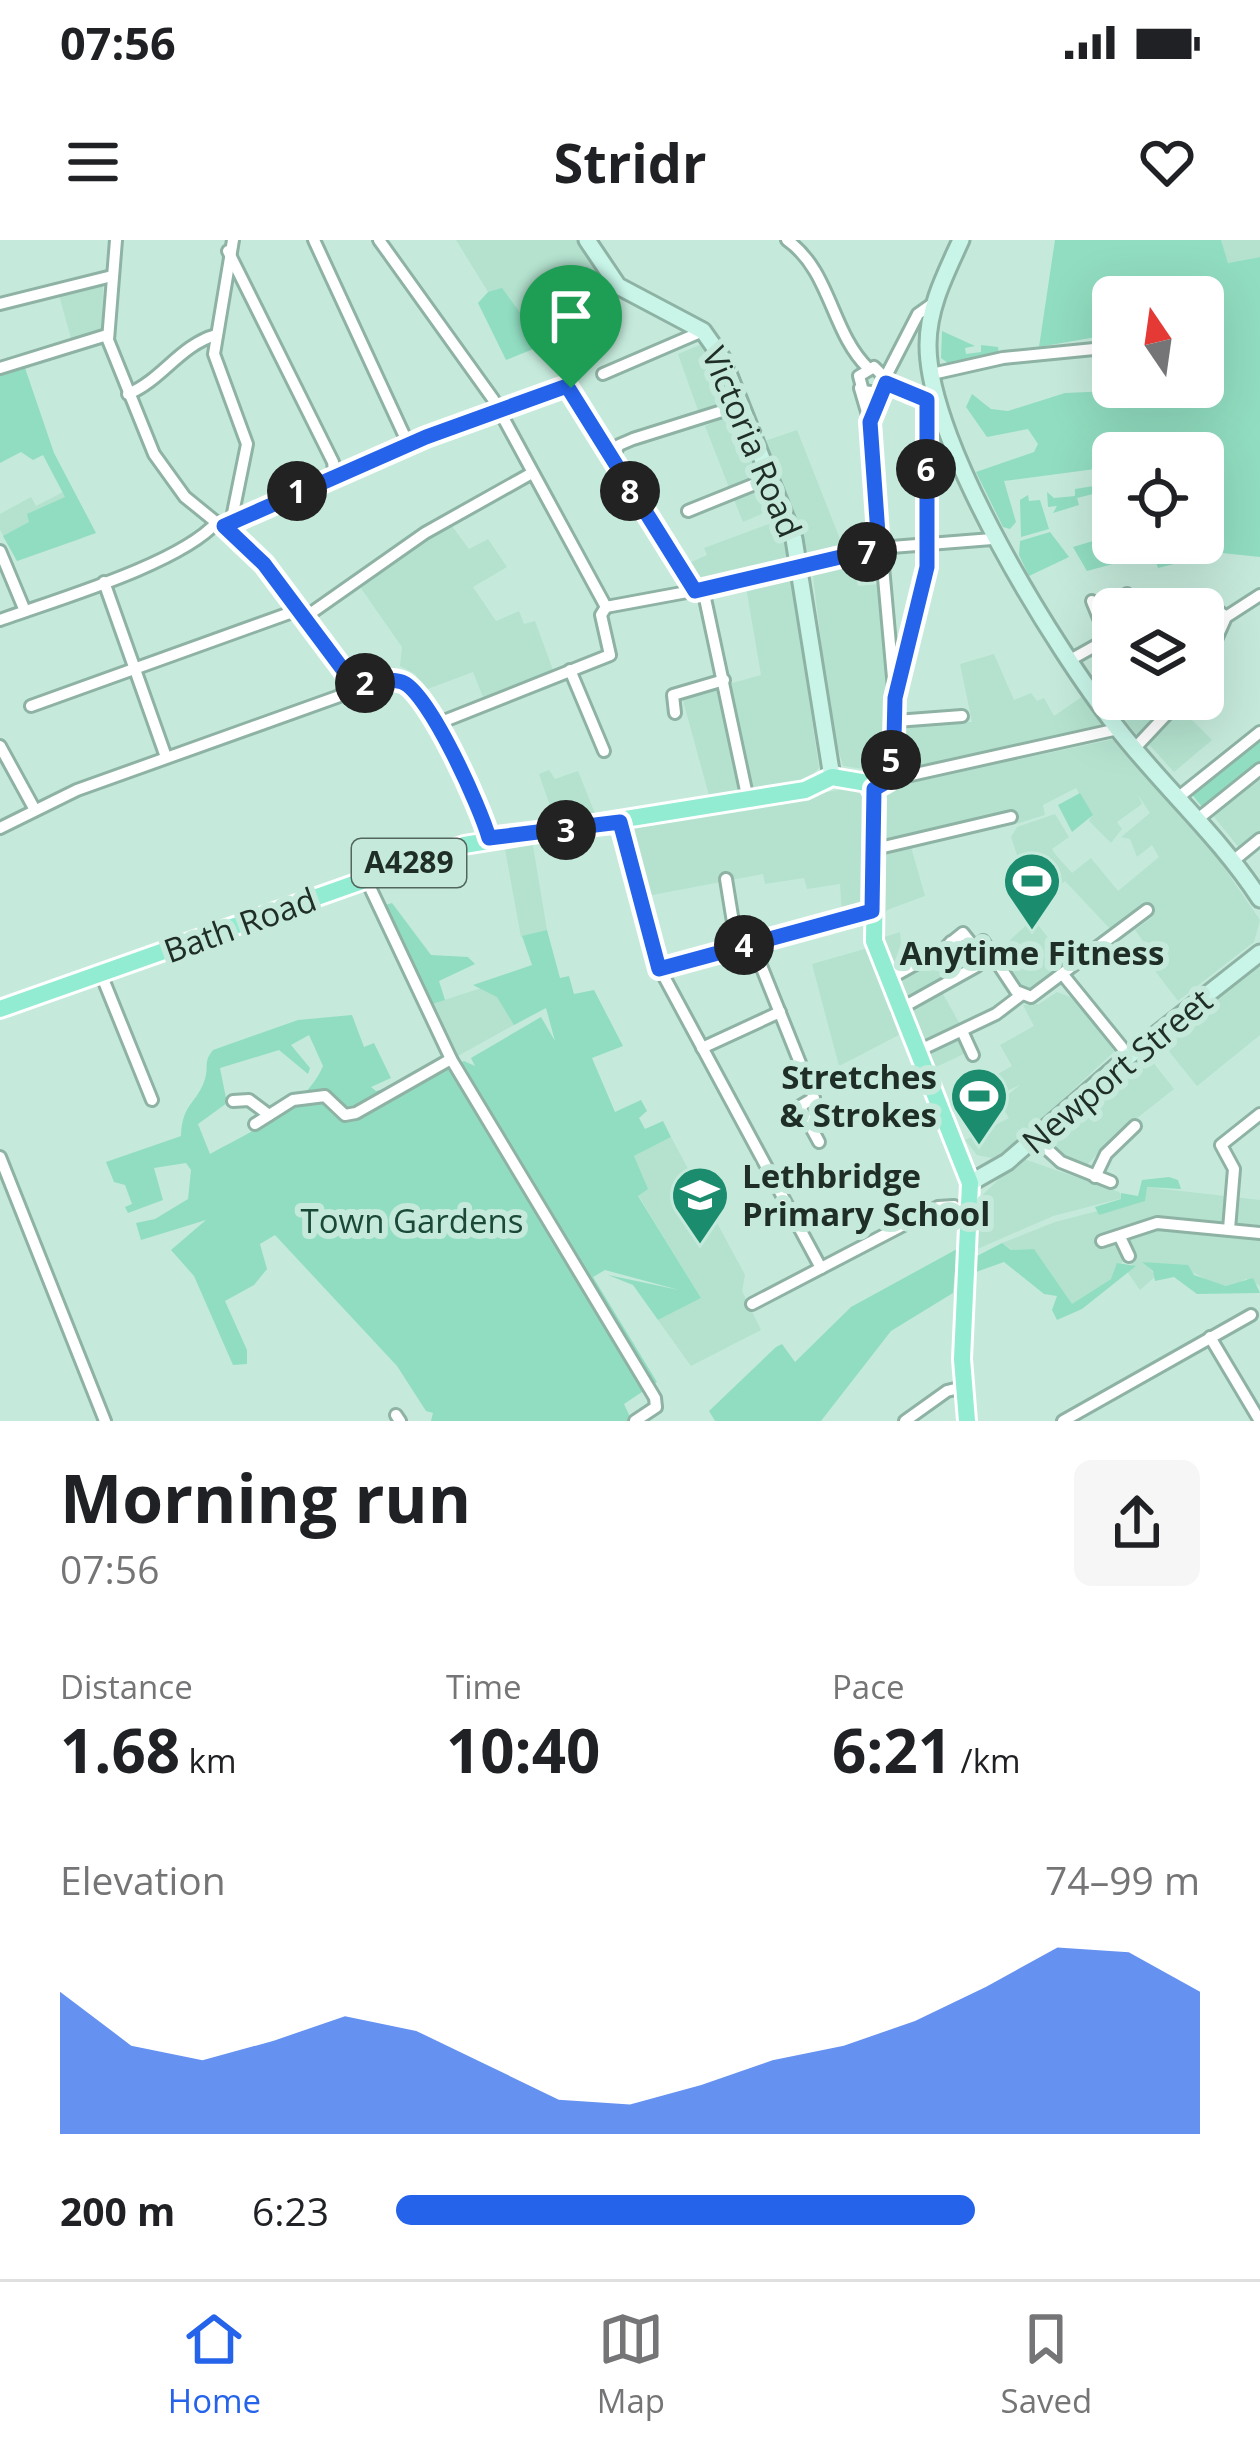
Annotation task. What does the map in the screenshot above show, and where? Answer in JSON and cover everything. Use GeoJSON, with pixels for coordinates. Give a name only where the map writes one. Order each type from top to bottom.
{"type":"FeatureCollection","features":[{"type":"Feature","properties":{"kind":"main road","name":"Victoria Road"},"geometry":{"type":"LineString","coordinates":[[587,240],[622,290],[704,331],[741,405],[800,567],[832,777]]}},
{"type":"Feature","properties":{"kind":"main road"},"geometry":{"type":"LineString","coordinates":[[961,240],[929,325],[934,378],[988,516],[1070,660],[1118,729],[1199,818],[1260,899]]}},
{"type":"Feature","properties":{"kind":"main road"},"geometry":{"type":"LineString","coordinates":[[832,777],[862,781],[874,789],[872,911],[887,980],[970,1183],[964,1273],[967,1421]]}},
{"type":"Feature","properties":{"kind":"main road","name":"Bath Road"},"geometry":{"type":"LineString","coordinates":[[0,1009],[489,838],[620,822],[811,789],[832,777]]}},
{"type":"Feature","properties":{"kind":"main road","name":"Newport Street"},"geometry":{"type":"LineString","coordinates":[[970,1183],[993,1172],[1260,953]]}},
{"type":"Feature","properties":{"kind":"street"},"geometry":{"type":"LineString","coordinates":[[116,240],[107,335],[128,394],[167,476],[259,557],[341,668],[360,682],[407,684],[478,806],[489,838]]}},
{"type":"Feature","properties":{"kind":"street"},"geometry":{"type":"LineString","coordinates":[[314,240],[404,434],[405,448]]}},
{"type":"Feature","properties":{"kind":"street"},"geometry":{"type":"LineString","coordinates":[[379,240],[499,411],[606,607]]}},
{"type":"Feature","properties":{"kind":"street"},"geometry":{"type":"LineString","coordinates":[[787,240],[810,261],[850,345],[883,385]]}},
{"type":"Feature","properties":{"kind":"street"},"geometry":{"type":"LineString","coordinates":[[230,245],[333,462],[334,478]]}},
{"type":"Feature","properties":{"kind":"street"},"geometry":{"type":"LineString","coordinates":[[224,522],[247,444],[215,364],[230,245]]}},
{"type":"Feature","properties":{"kind":"street"},"geometry":{"type":"LineString","coordinates":[[0,304],[112,276]]}},
{"type":"Feature","properties":{"kind":"street"},"geometry":{"type":"LineString","coordinates":[[870,422],[917,314],[935,302]]}},
{"type":"Feature","properties":{"kind":"street"},"geometry":{"type":"LineString","coordinates":[[603,374],[704,331]]}},
{"type":"Feature","properties":{"kind":"street"},"geometry":{"type":"LineString","coordinates":[[0,368],[107,335]]}},
{"type":"Feature","properties":{"kind":"street"},"geometry":{"type":"LineString","coordinates":[[128,394],[154,382],[194,342],[216,335]]}},
{"type":"Feature","properties":{"kind":"street"},"geometry":{"type":"LineString","coordinates":[[908,390],[1003,358],[1092,353]]}},
{"type":"Feature","properties":{"kind":"street"},"geometry":{"type":"LineString","coordinates":[[868,368],[859,376],[870,422],[895,698],[893,778]]}},
{"type":"Feature","properties":{"kind":"street"},"geometry":{"type":"LineString","coordinates":[[860,388],[883,385],[908,390],[944,412]]}},
{"type":"Feature","properties":{"kind":"street"},"geometry":{"type":"LineString","coordinates":[[0,620],[104,582],[224,522],[405,448],[570,387],[699,590],[726,687],[748,800]]}},
{"type":"Feature","properties":{"kind":"street"},"geometry":{"type":"LineString","coordinates":[[895,698],[920,610],[928,544],[927,400]]}},
{"type":"Feature","properties":{"kind":"street"},"geometry":{"type":"LineString","coordinates":[[611,458],[616,448],[632,439],[741,405]]}},
{"type":"Feature","properties":{"kind":"street"},"geometry":{"type":"LineString","coordinates":[[31,706],[301,614],[417,538],[532,473]]}},
{"type":"Feature","properties":{"kind":"street"},"geometry":{"type":"LineString","coordinates":[[688,511],[770,478]]}},
{"type":"Feature","properties":{"kind":"street"},"geometry":{"type":"LineString","coordinates":[[606,607],[879,548],[992,539]]}},
{"type":"Feature","properties":{"kind":"street"},"geometry":{"type":"LineString","coordinates":[[0,551],[26,611]]}},
{"type":"Feature","properties":{"kind":"street"},"geometry":{"type":"LineString","coordinates":[[104,582],[166,757]]}},
{"type":"Feature","properties":{"kind":"street"},"geometry":{"type":"LineString","coordinates":[[1224,622],[1260,595]]}},
{"type":"Feature","properties":{"kind":"street"},"geometry":{"type":"LineString","coordinates":[[434,725],[612,653],[601,618],[606,607]]}},
{"type":"Feature","properties":{"kind":"street"},"geometry":{"type":"LineString","coordinates":[[1070,660],[1092,647]]}},
{"type":"Feature","properties":{"kind":"street"},"geometry":{"type":"LineString","coordinates":[[570,670],[604,751]]}},
{"type":"Feature","properties":{"kind":"street"},"geometry":{"type":"LineString","coordinates":[[0,828],[166,757],[348,693],[360,682]]}},
{"type":"Feature","properties":{"kind":"street"},"geometry":{"type":"LineString","coordinates":[[675,713],[673,695],[726,687]]}},
{"type":"Feature","properties":{"kind":"street"},"geometry":{"type":"LineString","coordinates":[[896,721],[962,716]]}},
{"type":"Feature","properties":{"kind":"street"},"geometry":{"type":"LineString","coordinates":[[1135,748],[1161,720]]}},
{"type":"Feature","properties":{"kind":"street"},"geometry":{"type":"LineString","coordinates":[[874,789],[893,778],[1118,729]]}},
{"type":"Feature","properties":{"kind":"street"},"geometry":{"type":"LineString","coordinates":[[1180,796],[1260,733]]}},
{"type":"Feature","properties":{"kind":"street"},"geometry":{"type":"LineString","coordinates":[[0,746],[35,810]]}},
{"type":"Feature","properties":{"kind":"street"},"geometry":{"type":"LineString","coordinates":[[1199,818],[1260,769]]}},
{"type":"Feature","properties":{"kind":"street"},"geometry":{"type":"LineString","coordinates":[[875,849],[1012,817]]}},
{"type":"Feature","properties":{"kind":"street"},"geometry":{"type":"LineString","coordinates":[[995,821],[999,837]]}},
{"type":"Feature","properties":{"kind":"street"},"geometry":{"type":"LineString","coordinates":[[620,822],[659,969],[821,1268]]}},
{"type":"Feature","properties":{"kind":"street"},"geometry":{"type":"LineString","coordinates":[[1233,861],[1260,839]]}},
{"type":"Feature","properties":{"kind":"street"},"geometry":{"type":"LineString","coordinates":[[726,879],[737,947]]}},
{"type":"Feature","properties":{"kind":"street"},"geometry":{"type":"LineString","coordinates":[[366,880],[451,1059],[655,1398],[656,1407],[635,1421]]}},
{"type":"Feature","properties":{"kind":"street"},"geometry":{"type":"LineString","coordinates":[[916,1052],[965,1030],[1021,995],[1039,995],[1147,910]]}},
{"type":"Feature","properties":{"kind":"street"},"geometry":{"type":"LineString","coordinates":[[659,969],[872,911]]}},
{"type":"Feature","properties":{"kind":"street"},"geometry":{"type":"LineString","coordinates":[[887,980],[963,933],[975,948],[983,941],[1021,995]]}},
{"type":"Feature","properties":{"kind":"street"},"geometry":{"type":"LineString","coordinates":[[752,943],[814,1098],[796,1109],[819,1142]]}},
{"type":"Feature","properties":{"kind":"street"},"geometry":{"type":"LineString","coordinates":[[898,1010],[977,966]]}},
{"type":"Feature","properties":{"kind":"street"},"geometry":{"type":"LineString","coordinates":[[101,974],[152,1100]]}},
{"type":"Feature","properties":{"kind":"street"},"geometry":{"type":"LineString","coordinates":[[1064,976],[1129,1056]]}},
{"type":"Feature","properties":{"kind":"street"},"geometry":{"type":"LineString","coordinates":[[702,1048],[780,1012]]}},
{"type":"Feature","properties":{"kind":"street"},"geometry":{"type":"LineString","coordinates":[[965,1030],[973,1055]]}},
{"type":"Feature","properties":{"kind":"street"},"geometry":{"type":"LineString","coordinates":[[255,1124],[293,1100],[318,1095],[350,1115],[451,1059]]}},
{"type":"Feature","properties":{"kind":"street"},"geometry":{"type":"LineString","coordinates":[[233,1101],[250,1100],[269,1115]]}},
{"type":"Feature","properties":{"kind":"street"},"geometry":{"type":"LineString","coordinates":[[1222,1145],[1260,1114]]}},
{"type":"Feature","properties":{"kind":"street"},"geometry":{"type":"LineString","coordinates":[[1095,1177],[1106,1154],[1135,1126]]}},
{"type":"Feature","properties":{"kind":"street"},"geometry":{"type":"LineString","coordinates":[[1210,1132],[1234,1169],[1229,1229]]}},
{"type":"Feature","properties":{"kind":"street"},"geometry":{"type":"LineString","coordinates":[[1035,1138],[1060,1162],[1111,1182]]}},
{"type":"Feature","properties":{"kind":"street"},"geometry":{"type":"LineString","coordinates":[[0,1157],[105,1421]]}},
{"type":"Feature","properties":{"kind":"street"},"geometry":{"type":"LineString","coordinates":[[752,1304],[938,1207],[954,1206]]}},
{"type":"Feature","properties":{"kind":"street"},"geometry":{"type":"LineString","coordinates":[[1102,1240],[1157,1223],[1260,1233]]}},
{"type":"Feature","properties":{"kind":"street"},"geometry":{"type":"LineString","coordinates":[[1120,1237],[1129,1256]]}},
{"type":"Feature","properties":{"kind":"street"},"geometry":{"type":"LineString","coordinates":[[1063,1421],[1251,1315]]}},
{"type":"Feature","properties":{"kind":"street"},"geometry":{"type":"LineString","coordinates":[[1210,1337],[1260,1421]]}},
{"type":"Feature","properties":{"kind":"street"},"geometry":{"type":"LineString","coordinates":[[905,1421],[947,1390],[963,1387]]}},
{"type":"Feature","properties":{"kind":"shaded area"},"geometry":{"type":"Polygon","coordinates":[[[456,240],[579,240],[606,293],[519,342],[456,240]]]}},
{"type":"Feature","properties":{"kind":"shaded area"},"geometry":{"type":"Polygon","coordinates":[[[1221,240],[1260,240],[1260,257],[1227,263],[1221,240]]]}},
{"type":"Feature","properties":{"kind":"shaded area"},"geometry":{"type":"Polygon","coordinates":[[[103,283],[102,333],[72,342],[59,295],[103,283]]]}},
{"type":"Feature","properties":{"kind":"shaded area"},"geometry":{"type":"Polygon","coordinates":[[[707,342],[734,402],[700,416],[678,354],[707,342]]]}},
{"type":"Feature","properties":{"kind":"shaded area"},"geometry":{"type":"Polygon","coordinates":[[[737,412],[765,476],[730,490],[705,426],[737,412]]]}},
{"type":"Feature","properties":{"kind":"shaded area"},"geometry":{"type":"Polygon","coordinates":[[[797,430],[840,539],[872,536],[870,545],[807,562],[762,442],[797,430]]]}},
{"type":"Feature","properties":{"kind":"shaded area"},"geometry":{"type":"Polygon","coordinates":[[[768,483],[778,507],[743,522],[733,497],[768,483]]]}},
{"type":"Feature","properties":{"kind":"shaded area"},"geometry":{"type":"Polygon","coordinates":[[[63,492],[83,538],[17,561],[0,530],[0,514],[31,497],[36,506],[63,492]]]}},
{"type":"Feature","properties":{"kind":"shaded area"},"geometry":{"type":"Polygon","coordinates":[[[782,519],[789,557],[783,566],[707,582],[697,580],[687,564],[707,555],[704,548],[782,519]]]}},
{"type":"Feature","properties":{"kind":"shaded area"},"geometry":{"type":"Polygon","coordinates":[[[449,522],[469,549],[488,539],[507,567],[473,587],[496,621],[519,611],[524,624],[535,621],[553,670],[483,697],[473,672],[425,690],[415,674],[400,666],[402,647],[358,584],[449,522]]]}},
{"type":"Feature","properties":{"kind":"shaded area"},"geometry":{"type":"Polygon","coordinates":[[[850,559],[850,579],[856,578],[858,586],[880,584],[892,690],[890,773],[843,766],[831,723],[812,568],[850,559]]]}},
{"type":"Feature","properties":{"kind":"shaded area"},"geometry":{"type":"Polygon","coordinates":[[[791,577],[819,768],[808,780],[710,799],[682,697],[761,675],[746,587],[791,577]]]}},
{"type":"Feature","properties":{"kind":"shaded area"},"geometry":{"type":"Polygon","coordinates":[[[994,654],[1014,700],[1031,693],[1037,701],[1044,698],[1054,716],[1086,694],[1092,720],[1101,720],[1105,727],[897,775],[898,724],[972,722],[960,664],[994,654]]]}},
{"type":"Feature","properties":{"kind":"shaded area"},"geometry":{"type":"Polygon","coordinates":[[[1124,720],[1156,720],[1139,737],[1124,720]]]}},
{"type":"Feature","properties":{"kind":"shaded area"},"geometry":{"type":"Polygon","coordinates":[[[1167,720],[1192,720],[1212,740],[1174,772],[1145,740],[1167,720]]]}},
{"type":"Feature","properties":{"kind":"shaded area"},"geometry":{"type":"Polygon","coordinates":[[[1114,739],[1210,847],[1260,920],[1254,942],[1178,1001],[1152,967],[1153,955],[1135,930],[1152,917],[1144,905],[1112,931],[1065,881],[1043,899],[1020,864],[1011,837],[1017,827],[1055,814],[1069,837],[1052,849],[1056,855],[1072,873],[1091,858],[1118,891],[1159,857],[1152,845],[1137,857],[1130,839],[1121,837],[1150,813],[1138,795],[1142,804],[1117,822],[1122,829],[1111,843],[1089,821],[1092,815],[1076,788],[1043,805],[1045,815],[1016,824],[1010,813],[882,843],[884,794],[891,787],[1114,739]]]}},
{"type":"Feature","properties":{"kind":"shaded area"},"geometry":{"type":"Polygon","coordinates":[[[549,770],[555,779],[578,771],[596,816],[556,823],[539,774],[549,770]]]}},
{"type":"Feature","properties":{"kind":"shaded area"},"geometry":{"type":"Polygon","coordinates":[[[1260,773],[1260,834],[1240,849],[1211,813],[1260,773]]]}},
{"type":"Feature","properties":{"kind":"shaded area"},"geometry":{"type":"Polygon","coordinates":[[[856,787],[868,793],[867,907],[842,913],[840,884],[807,889],[804,878],[765,884],[763,874],[642,897],[627,826],[856,787]]]}},
{"type":"Feature","properties":{"kind":"shaded area"},"geometry":{"type":"Polygon","coordinates":[[[532,840],[547,930],[521,937],[504,844],[532,840]]]}},
{"type":"Feature","properties":{"kind":"shaded area"},"geometry":{"type":"Polygon","coordinates":[[[911,847],[925,896],[887,910],[881,922],[885,855],[911,847]]]}},
{"type":"Feature","properties":{"kind":"shaded area"},"geometry":{"type":"Polygon","coordinates":[[[1033,919],[1070,964],[1027,992],[997,952],[1033,919]]]}},
{"type":"Feature","properties":{"kind":"shaded area"},"geometry":{"type":"Polygon","coordinates":[[[900,932],[901,944],[906,941],[912,952],[921,947],[925,955],[893,972],[881,938],[900,932]]]}},
{"type":"Feature","properties":{"kind":"shaded area"},"geometry":{"type":"Polygon","coordinates":[[[868,948],[899,1035],[839,1066],[812,964],[868,948]]]}},
{"type":"Feature","properties":{"kind":"shaded area"},"geometry":{"type":"Polygon","coordinates":[[[938,957],[955,978],[905,1004],[896,981],[938,957]]]}},
{"type":"Feature","properties":{"kind":"shaded area"},"geometry":{"type":"Polygon","coordinates":[[[1260,962],[1260,1035],[1197,1086],[1159,1039],[1260,962]]]}},
{"type":"Feature","properties":{"kind":"shaded area"},"geometry":{"type":"Polygon","coordinates":[[[534,971],[546,1007],[458,1056],[429,1005],[534,971]]]}},
{"type":"Feature","properties":{"kind":"shaded area"},"geometry":{"type":"Polygon","coordinates":[[[942,992],[962,1028],[923,1046],[907,1009],[942,992]]]}},
{"type":"Feature","properties":{"kind":"shaded area"},"geometry":{"type":"Polygon","coordinates":[[[1057,992],[1073,998],[1115,1051],[1009,1149],[992,1158],[977,1155],[965,1140],[1009,1118],[999,1102],[1020,1085],[954,1114],[949,1101],[1012,1066],[1000,1045],[1034,1026],[1023,1005],[1039,1004],[1057,992]]]}},
{"type":"Feature","properties":{"kind":"shaded area"},"geometry":{"type":"Polygon","coordinates":[[[960,1036],[968,1052],[934,1068],[926,1051],[960,1036]]]}},
{"type":"Feature","properties":{"kind":"shaded area"},"geometry":{"type":"Polygon","coordinates":[[[1144,1051],[1174,1089],[1113,1137],[1086,1166],[1057,1155],[1044,1140],[1144,1051]]]}},
{"type":"Feature","properties":{"kind":"shaded area","name":"Lethbridge Primary School"},"geometry":{"type":"Polygon","coordinates":[[[671,1137],[745,1275],[742,1291],[761,1330],[691,1366],[658,1320],[701,1298],[638,1195],[634,1156],[671,1137]]]}},
{"type":"Feature","properties":{"kind":"shaded area"},"geometry":{"type":"Polygon","coordinates":[[[1021,1158],[1119,1192],[1123,1198],[1053,1216],[973,1251],[973,1204],[1021,1158]]]}},
{"type":"Feature","properties":{"kind":"shaded area"},"geometry":{"type":"Polygon","coordinates":[[[1146,1187],[1260,1200],[1260,1286],[1246,1279],[1233,1286],[1217,1285],[1188,1270],[1144,1262],[1156,1276],[1140,1290],[1128,1273],[1132,1263],[1122,1262],[1112,1278],[1072,1305],[1034,1249],[1012,1250],[1002,1243],[1055,1222],[1136,1201],[1146,1187]]]}},
{"type":"Feature","properties":{"kind":"green space"},"geometry":{"type":"Polygon","coordinates":[[[1055,240],[1221,240],[1228,263],[1260,257],[1260,557],[1224,553],[1224,432],[1092,432],[1092,469],[1004,481],[1016,522],[1010,529],[1003,527],[976,472],[1034,452],[1038,444],[1028,429],[987,437],[966,407],[972,394],[991,409],[1008,411],[1065,393],[1092,392],[1092,408],[1224,408],[1224,276],[1092,276],[1092,338],[1039,347],[1055,240]]]}},
{"type":"Feature","properties":{"kind":"green space"},"geometry":{"type":"Polygon","coordinates":[[[502,288],[535,333],[553,341],[506,360],[478,303],[488,292],[502,288]]]}},
{"type":"Feature","properties":{"kind":"green space"},"geometry":{"type":"Polygon","coordinates":[[[942,331],[975,346],[965,348],[966,354],[981,352],[981,345],[998,347],[999,354],[952,366],[941,358],[942,331]]]}},
{"type":"Feature","properties":{"kind":"green space"},"geometry":{"type":"Polygon","coordinates":[[[23,362],[54,453],[96,533],[17,561],[3,536],[29,522],[27,514],[65,497],[43,455],[33,460],[21,452],[0,463],[0,372],[23,362]]]}},
{"type":"Feature","properties":{"kind":"green space"},"geometry":{"type":"Polygon","coordinates":[[[1092,486],[1092,494],[1077,498],[1079,505],[1053,513],[1057,506],[1048,507],[1047,492],[1054,498],[1075,496],[1075,489],[1092,486]]]}},
{"type":"Feature","properties":{"kind":"green space"},"geometry":{"type":"Polygon","coordinates":[[[1028,495],[1029,501],[1040,500],[1049,529],[1021,537],[1020,500],[1028,495]]]}},
{"type":"Feature","properties":{"kind":"green space"},"geometry":{"type":"Polygon","coordinates":[[[1050,532],[1069,557],[1029,576],[1019,555],[1020,541],[1050,532]]]}},
{"type":"Feature","properties":{"kind":"green space"},"geometry":{"type":"Polygon","coordinates":[[[1092,541],[1092,564],[1113,564],[1087,571],[1073,547],[1092,541]]]}},
{"type":"Feature","properties":{"kind":"green space"},"geometry":{"type":"Polygon","coordinates":[[[1260,737],[1260,762],[1203,808],[1190,792],[1260,737]]]}},
{"type":"Feature","properties":{"kind":"green space"},"geometry":{"type":"Polygon","coordinates":[[[1080,793],[1093,815],[1072,832],[1058,805],[1080,793]]]}},
{"type":"Feature","properties":{"kind":"green space"},"geometry":{"type":"Polygon","coordinates":[[[392,903],[431,955],[468,957],[475,964],[439,981],[445,1000],[429,1005],[382,906],[392,903]]]}},
{"type":"Feature","properties":{"kind":"green space","name":"Town Gardens"},"geometry":{"type":"Polygon","coordinates":[[[547,930],[560,978],[569,976],[574,994],[594,990],[623,1046],[592,1058],[615,1112],[641,1100],[647,1111],[639,1118],[645,1129],[663,1121],[671,1137],[634,1156],[648,1189],[638,1196],[701,1298],[658,1320],[633,1285],[608,1275],[679,1290],[605,1270],[593,1277],[657,1382],[624,1404],[632,1421],[431,1421],[433,1413],[426,1411],[397,1366],[275,1235],[260,1244],[267,1269],[254,1285],[225,1301],[247,1350],[247,1364],[233,1365],[194,1276],[171,1250],[206,1220],[141,1240],[136,1223],[155,1219],[188,1199],[191,1170],[186,1163],[154,1168],[163,1200],[128,1213],[125,1207],[132,1204],[125,1185],[114,1182],[106,1162],[181,1136],[184,1117],[202,1087],[213,1050],[298,1020],[352,1015],[364,1047],[374,1043],[391,1078],[371,1087],[376,1091],[426,1079],[464,1061],[475,1066],[471,1058],[541,1017],[555,1041],[546,1008],[514,1025],[497,997],[473,985],[532,965],[522,936],[547,930]],[[309,1035],[291,1045],[310,1068],[308,1074],[279,1050],[220,1068],[227,1103],[198,1124],[210,1154],[291,1106],[323,1066],[309,1035]]]}},
{"type":"Feature","properties":{"kind":"green space"},"geometry":{"type":"Polygon","coordinates":[[[1142,1180],[1178,1180],[1181,1189],[1147,1187],[1145,1201],[1099,1215],[1095,1207],[1121,1199],[1121,1193],[1138,1196],[1142,1180]]]}},
{"type":"Feature","properties":{"kind":"green space"},"geometry":{"type":"Polygon","coordinates":[[[1002,1243],[1011,1250],[1034,1249],[1072,1304],[1111,1279],[1117,1263],[1136,1266],[1082,1309],[1057,1320],[1052,1310],[1057,1296],[1044,1294],[1004,1262],[976,1272],[977,1256],[1002,1243]]]}},
{"type":"Feature","properties":{"kind":"green space"},"geometry":{"type":"Polygon","coordinates":[[[957,1249],[953,1293],[891,1331],[821,1421],[715,1421],[709,1411],[776,1347],[782,1344],[795,1362],[851,1307],[957,1249]]]}},
{"type":"Feature","properties":{"kind":"green space"},"geometry":{"type":"Polygon","coordinates":[[[1142,1262],[1188,1265],[1194,1275],[1226,1286],[1253,1278],[1260,1293],[1197,1294],[1174,1277],[1155,1281],[1153,1271],[1142,1262]]]}},
{"type":"Feature","properties":{"kind":"place","name":"Anytime Fitness"},"geometry":{"type":"Point","coordinates":[1032,932]}},
{"type":"Feature","properties":{"kind":"place","name":"Stretches & Strokes"},"geometry":{"type":"Point","coordinates":[979,1147]}},
{"type":"Feature","properties":{"kind":"place","name":"Lethbridge Primary School"},"geometry":{"type":"Point","coordinates":[700,1246]}},
{"type":"Feature","properties":{"kind":"route"},"geometry":{"type":"LineString","coordinates":[[886,383],[927,400],[931,437],[926,480],[927,567],[895,698],[893,778],[874,789],[872,911],[659,969],[620,822],[489,838],[478,806],[412,688],[391,680],[364,683],[347,675],[264,564],[224,526],[257,507],[480,415],[565,386],[571,388],[695,591],[879,548],[870,439],[878,393],[886,383]]}}]}
